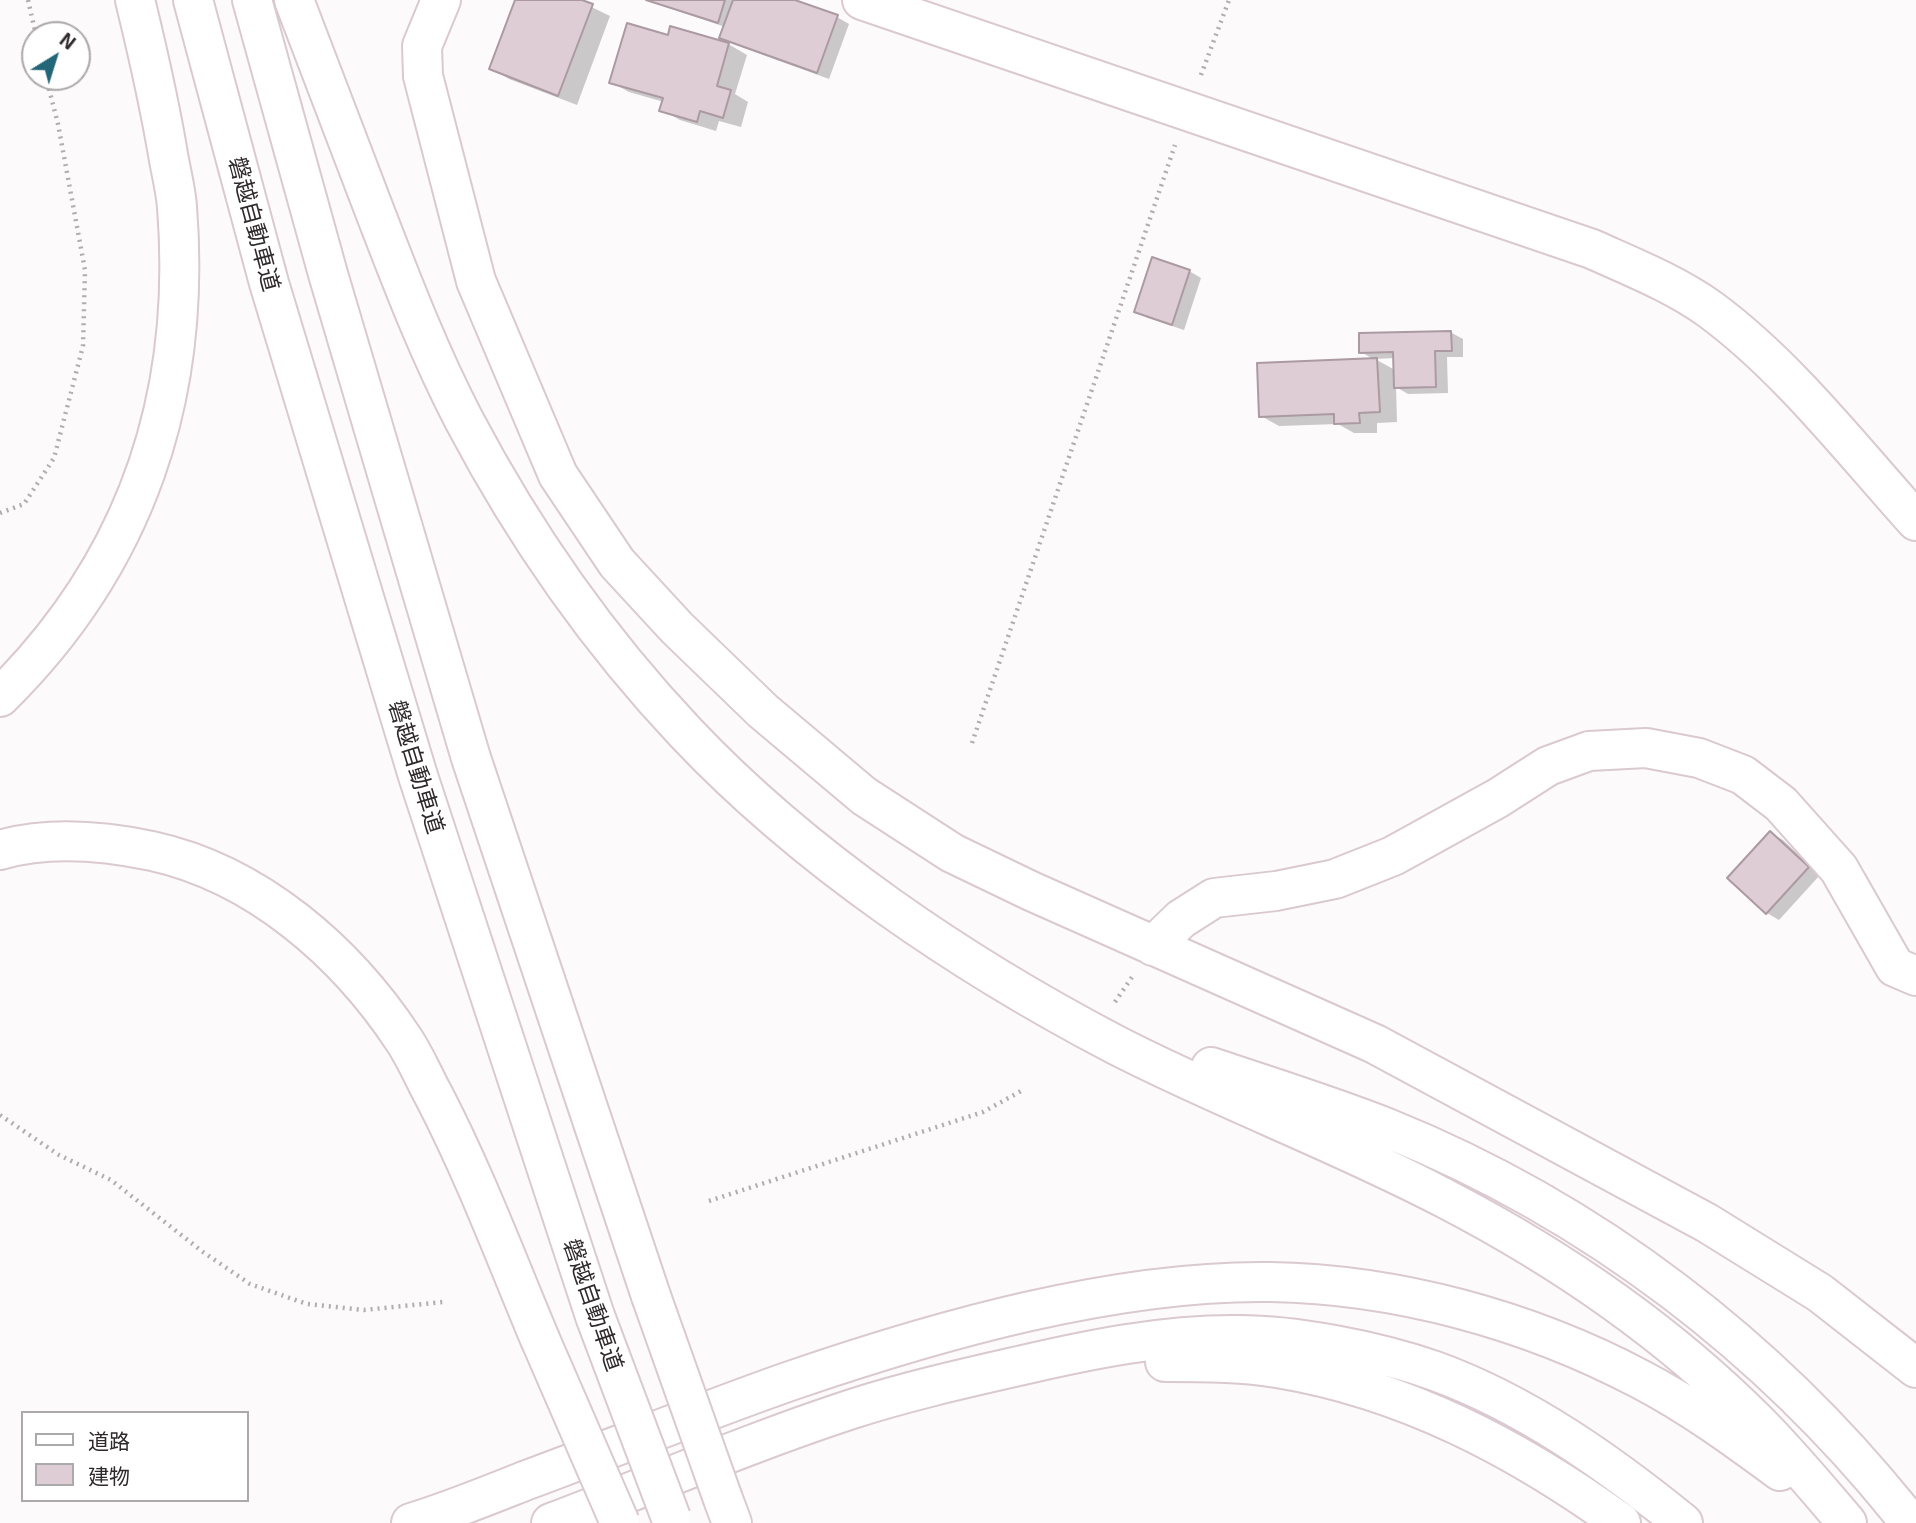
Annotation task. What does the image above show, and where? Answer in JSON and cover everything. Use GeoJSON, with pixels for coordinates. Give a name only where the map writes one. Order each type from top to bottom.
{"type":"FeatureCollection","features":[{"type":"Feature","properties":{"kind":"main road"},"geometry":{"type":"LineString","coordinates":[[0,697],[54,636],[91,585],[116,543],[148,471],[165,414],[175,348],[177,207],[163,124],[135,0]]}},
{"type":"Feature","properties":{"kind":"main road","name":"磐越自動車道"},"geometry":{"type":"LineString","coordinates":[[193,0],[269,283],[418,776],[595,1316],[672,1521]]}},
{"type":"Feature","properties":{"kind":"main road"},"geometry":{"type":"LineString","coordinates":[[252,0],[320,249],[471,758],[650,1296],[728,1511]]}},
{"type":"Feature","properties":{"kind":"main road"},"geometry":{"type":"LineString","coordinates":[[294,0],[425,339],[463,417],[538,547],[584,614],[686,734],[740,786],[857,882],[973,961],[1046,1006],[1188,1081],[1311,1134],[1443,1197],[1560,1264],[1613,1301],[1711,1380],[1756,1421],[1845,1523]]}},
{"type":"Feature","properties":{"kind":"main road"},"geometry":{"type":"LineString","coordinates":[[440,0],[422,46],[422,76],[477,281],[558,475],[617,563],[677,628],[762,711],[864,796],[952,853],[1375,1044],[1707,1223],[1820,1293],[1916,1368]]}},
{"type":"Feature","properties":{"kind":"main road"},"geometry":{"type":"LineString","coordinates":[[862,0],[1592,249],[1662,281],[1710,310],[1759,351],[1916,521]]}},
{"type":"Feature","properties":{"kind":"main road"},"geometry":{"type":"LineString","coordinates":[[1153,946],[1181,919],[1214,898],[1276,891],[1335,879],[1393,856],[1498,798],[1548,766],[1589,751],[1646,748],[1699,758],[1743,775],[1781,804],[1839,869],[1895,967],[1916,976]]}},
{"type":"Feature","properties":{"kind":"main road"},"geometry":{"type":"LineString","coordinates":[[0,850],[64,841],[121,844],[171,855],[222,875],[275,906],[326,945],[365,988],[405,1041],[457,1141],[620,1523]]}},
{"type":"Feature","properties":{"kind":"main road"},"geometry":{"type":"LineString","coordinates":[[973,961],[1100,1025],[1398,1133],[1481,1171],[1579,1224],[1668,1286],[1762,1363],[1848,1450],[1910,1523]]}},
{"type":"Feature","properties":{"kind":"main road"},"geometry":{"type":"LineString","coordinates":[[411,1523],[792,1381],[939,1335],[1016,1315],[1148,1290],[1206,1284],[1271,1282],[1337,1287],[1403,1297],[1493,1319],[1584,1352],[1641,1379],[1695,1411],[1804,1489],[1845,1523]]}},
{"type":"Feature","properties":{"kind":"main road"},"geometry":{"type":"LineString","coordinates":[[551,1523],[816,1423],[906,1394],[1090,1349],[1167,1338],[1235,1335],[1306,1341],[1372,1353],[1436,1371],[1499,1399],[1576,1445],[1683,1523]]}},
{"type":"Feature","properties":{"kind":"main road"},"geometry":{"type":"LineString","coordinates":[[906,1394],[1029,1373],[1141,1362],[1213,1362],[1276,1368],[1339,1381],[1402,1401],[1462,1425],[1521,1456],[1621,1523]]}},
{"type":"Feature","properties":{"kind":"path"},"geometry":{"type":"LineString","coordinates":[[28,0],[33,21]]}},
{"type":"Feature","properties":{"kind":"path"},"geometry":{"type":"LineString","coordinates":[[972,743],[1187,112],[1228,0]]}},
{"type":"Feature","properties":{"kind":"path"},"geometry":{"type":"LineString","coordinates":[[0,513],[24,504],[54,458],[83,346],[85,270],[50,91]]}},
{"type":"Feature","properties":{"kind":"path"},"geometry":{"type":"LineString","coordinates":[[709,1201],[983,1112],[1023,1090]]}},
{"type":"Feature","properties":{"kind":"path"},"geometry":{"type":"LineString","coordinates":[[0,1115],[59,1155],[111,1180],[203,1252],[250,1284],[307,1304],[364,1310],[443,1302]]}},
{"type":"Feature","properties":{"kind":"building"},"geometry":{"type":"Polygon","coordinates":[[[515,0],[582,0],[593,4],[558,96],[489,69],[515,0]]]}},
{"type":"Feature","properties":{"kind":"building"},"geometry":{"type":"Polygon","coordinates":[[[646,0],[725,0],[718,23],[646,0]]]}},
{"type":"Feature","properties":{"kind":"building"},"geometry":{"type":"Polygon","coordinates":[[[733,0],[795,0],[838,15],[817,73],[719,38],[733,0]]]}},
{"type":"Feature","properties":{"kind":"building"},"geometry":{"type":"Polygon","coordinates":[[[627,23],[668,35],[670,26],[729,43],[717,86],[731,90],[723,118],[700,111],[697,122],[659,111],[663,98],[609,83],[627,23]]]}},
{"type":"Feature","properties":{"kind":"building"},"geometry":{"type":"Polygon","coordinates":[[[1152,257],[1190,270],[1172,325],[1134,312],[1152,257]]]}},
{"type":"Feature","properties":{"kind":"building"},"geometry":{"type":"Polygon","coordinates":[[[1451,331],[1452,351],[1435,351],[1436,387],[1394,388],[1393,352],[1359,353],[1359,333],[1451,331]]]}},
{"type":"Feature","properties":{"kind":"building"},"geometry":{"type":"Polygon","coordinates":[[[1377,358],[1380,412],[1359,413],[1360,423],[1334,424],[1334,414],[1259,417],[1257,363],[1377,358]]]}},
{"type":"Feature","properties":{"kind":"building"},"geometry":{"type":"Polygon","coordinates":[[[1770,831],[1809,867],[1766,914],[1727,878],[1770,831]]]}}]}
